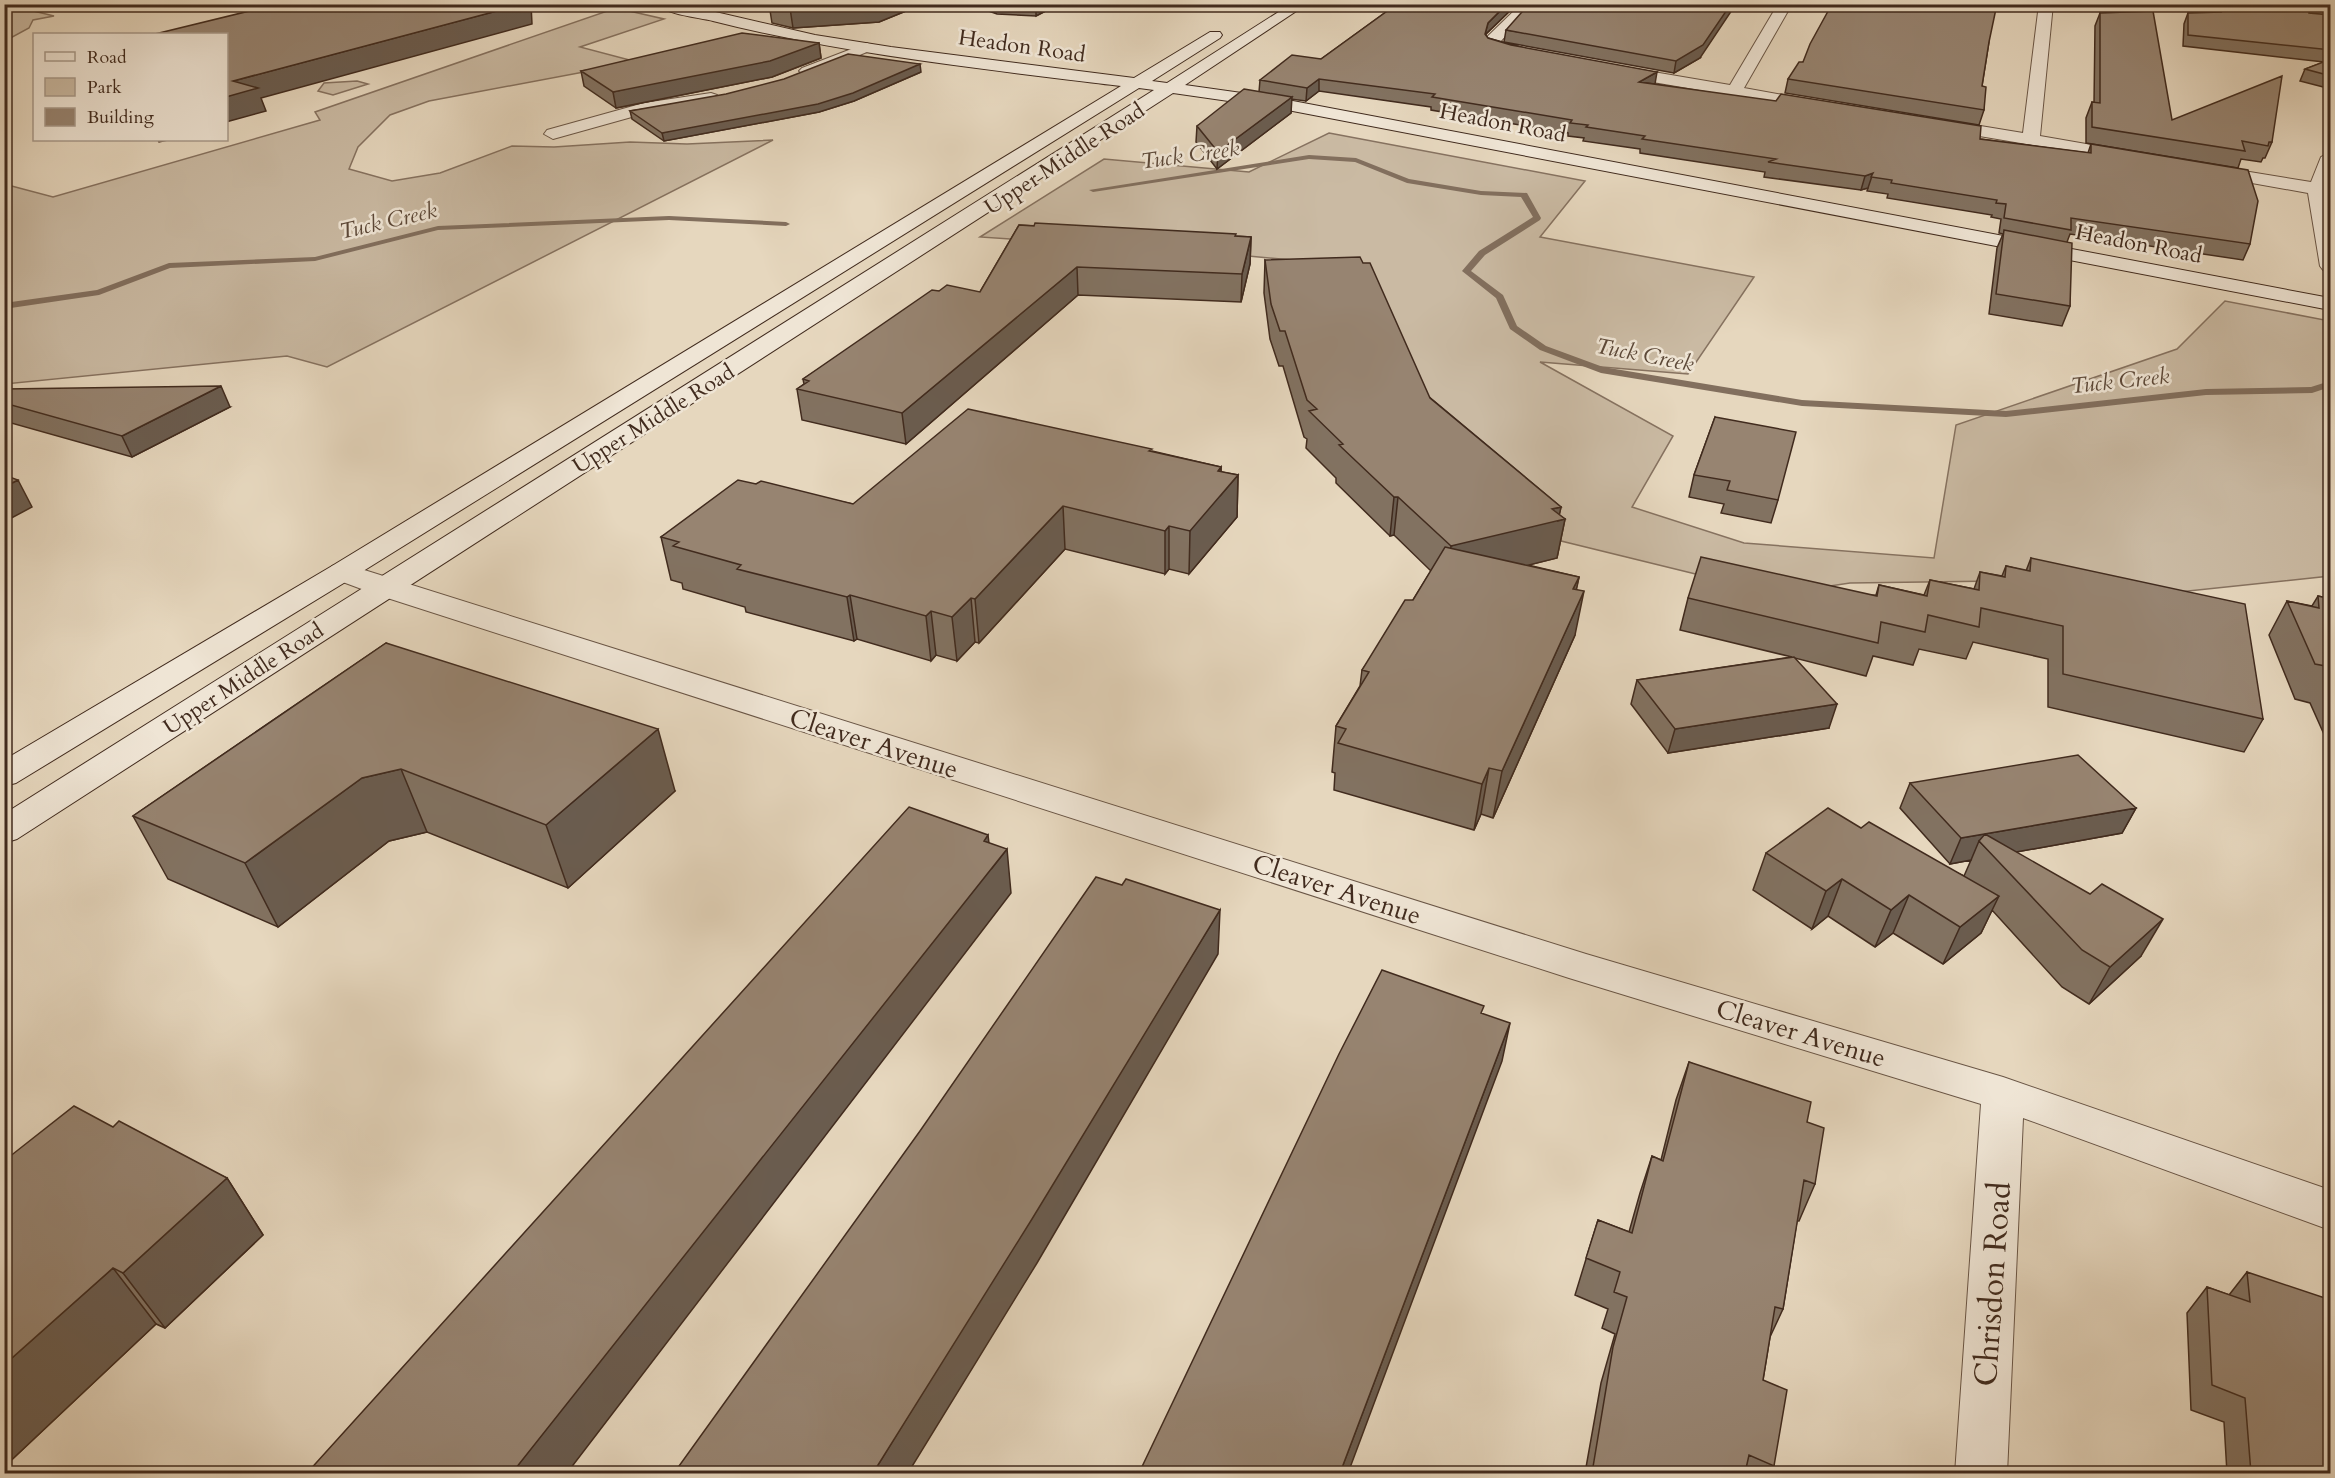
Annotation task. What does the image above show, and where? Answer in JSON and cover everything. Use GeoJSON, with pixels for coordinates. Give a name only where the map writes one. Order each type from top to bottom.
{"type":"FeatureCollection","features":[{"type":"Feature","properties":{"kind":"street","name":"Headon Road"},"geometry":{"type":"LineString","coordinates":[[663,4],[734,24],[867,47],[1135,84],[1175,87],[1277,103],[2331,304]]}},
{"type":"Feature","properties":{"kind":"street","name":"Upper Middle Road"},"geometry":{"type":"LineString","coordinates":[[4,831],[1302,4]]}},
{"type":"Feature","properties":{"kind":"street"},"geometry":{"type":"LineString","coordinates":[[1529,4],[1493,39],[1492,45],[1545,57]]}},
{"type":"Feature","properties":{"kind":"street"},"geometry":{"type":"LineString","coordinates":[[1734,92],[1785,4]]}},
{"type":"Feature","properties":{"kind":"street"},"geometry":{"type":"LineString","coordinates":[[2031,139],[2046,4]]}},
{"type":"Feature","properties":{"kind":"street","name":"Upper Middle Road"},"geometry":{"type":"LineString","coordinates":[[4,775],[342,572],[1227,28]]}},
{"type":"Feature","properties":{"kind":"street"},"geometry":{"type":"LineString","coordinates":[[790,78],[867,47]]}},
{"type":"Feature","properties":{"kind":"street"},"geometry":{"type":"LineString","coordinates":[[1592,66],[1837,108]]}},
{"type":"Feature","properties":{"kind":"street"},"geometry":{"type":"LineString","coordinates":[[553,134],[644,108],[727,95]]}},
{"type":"Feature","properties":{"kind":"street"},"geometry":{"type":"LineString","coordinates":[[1917,121],[2145,159]]}},
{"type":"Feature","properties":{"kind":"street"},"geometry":{"type":"LineString","coordinates":[[2331,157],[2317,189],[2331,266]]}},
{"type":"Feature","properties":{"kind":"street"},"geometry":{"type":"LineString","coordinates":[[2191,167],[2317,189]]}},
{"type":"Feature","properties":{"kind":"street","name":"Cleaver Avenue"},"geometry":{"type":"LineString","coordinates":[[342,572],[385,588],[1583,968],[2003,1094],[2289,1193],[2331,1210]]}},
{"type":"Feature","properties":{"kind":"street","name":"Chrisdon Road"},"geometry":{"type":"LineString","coordinates":[[1981,1473],[2003,1094]]}},
{"type":"Feature","properties":{"kind":"green space"},"geometry":{"type":"Polygon","coordinates":[[[5,4],[54,16],[33,20],[29,28],[5,41],[5,27],[8,23],[5,17],[5,4]]]}},
{"type":"Feature","properties":{"kind":"green space"},"geometry":{"type":"Polygon","coordinates":[[[616,8],[664,19],[580,47],[637,62],[429,101],[390,115],[358,147],[349,169],[392,181],[440,173],[512,146],[554,147],[630,142],[687,144],[773,140],[327,367],[287,356],[5,384],[4,184],[53,197],[320,120],[315,112],[616,8]]]}},
{"type":"Feature","properties":{"kind":"green space"},"geometry":{"type":"Polygon","coordinates":[[[357,81],[368,84],[333,95],[318,91],[324,83],[357,81]]]}},
{"type":"Feature","properties":{"kind":"green space"},"geometry":{"type":"Polygon","coordinates":[[[1329,133],[1585,181],[1540,237],[1754,277],[1688,374],[1540,362],[1673,436],[1632,507],[1744,543],[1934,558],[1956,425],[2177,349],[2225,301],[2330,321],[2330,576],[2150,595],[2082,580],[1850,583],[1777,594],[1553,539],[1443,436],[1358,266],[1205,252],[980,237],[1104,159],[1249,172],[1329,133]]]}},
{"type":"Feature","properties":{"kind":"building"},"geometry":{"type":"Polygon","coordinates":[[[278,4],[523,4],[233,81],[258,88],[228,96],[228,33],[159,33],[278,4]]]}},
{"type":"Feature","properties":{"kind":"building"},"geometry":{"type":"Polygon","coordinates":[[[773,4],[847,4],[790,8],[773,4]]]}},
{"type":"Feature","properties":{"kind":"building"},"geometry":{"type":"Polygon","coordinates":[[[1397,4],[1507,4],[1488,23],[1485,34],[1488,38],[1511,45],[1657,72],[1639,82],[1776,101],[1781,94],[1981,126],[1980,139],[2091,153],[2091,144],[2248,170],[2258,201],[2250,244],[2071,218],[2071,230],[2004,218],[2006,204],[1996,203],[1997,200],[1891,183],[1892,180],[1871,177],[1873,173],[1865,176],[1768,162],[1776,159],[1642,139],[1645,136],[1586,127],[1588,125],[1570,123],[1572,120],[1432,97],[1435,94],[1319,79],[1307,88],[1260,80],[1292,55],[1321,59],[1397,4]]]}},
{"type":"Feature","properties":{"kind":"building"},"geometry":{"type":"Polygon","coordinates":[[[1529,4],[1731,4],[1703,45],[1676,61],[1506,30],[1529,4]]]}},
{"type":"Feature","properties":{"kind":"building"},"geometry":{"type":"Polygon","coordinates":[[[1832,4],[1997,4],[1982,86],[1986,87],[1984,110],[1788,79],[1799,62],[1803,62],[1832,4]]]}},
{"type":"Feature","properties":{"kind":"building"},"geometry":{"type":"Polygon","coordinates":[[[2204,4],[2310,4],[2309,13],[2331,15],[2331,50],[2188,35],[2188,13],[2222,12],[2204,4]]]}},
{"type":"Feature","properties":{"kind":"building"},"geometry":{"type":"Polygon","coordinates":[[[2153,11],[2172,120],[2282,76],[2272,142],[2269,142],[2268,146],[2242,141],[2245,151],[2092,127],[2092,102],[2100,103],[2100,13],[2153,11]]]}},
{"type":"Feature","properties":{"kind":"building"},"geometry":{"type":"Polygon","coordinates":[[[742,33],[819,43],[770,61],[613,92],[581,71],[742,33]]]}},
{"type":"Feature","properties":{"kind":"building"},"geometry":{"type":"Polygon","coordinates":[[[848,54],[920,64],[853,93],[818,104],[662,133],[630,111],[726,94],[784,79],[848,54]]]}},
{"type":"Feature","properties":{"kind":"building"},"geometry":{"type":"Polygon","coordinates":[[[2331,59],[2331,76],[2305,69],[2331,59]]]}},
{"type":"Feature","properties":{"kind":"building"},"geometry":{"type":"Polygon","coordinates":[[[1244,89],[1292,97],[1218,152],[1197,126],[1244,89]]]}},
{"type":"Feature","properties":{"kind":"building"},"geometry":{"type":"Polygon","coordinates":[[[1035,223],[1236,234],[1235,236],[1251,237],[1242,274],[1077,267],[902,413],[797,389],[809,381],[803,379],[932,290],[939,291],[947,285],[980,292],[1019,225],[1034,226],[1035,223]]]}},
{"type":"Feature","properties":{"kind":"building"},"geometry":{"type":"Polygon","coordinates":[[[2004,230],[2072,243],[2070,306],[1996,294],[2004,230]]]}},
{"type":"Feature","properties":{"kind":"building"},"geometry":{"type":"Polygon","coordinates":[[[1360,257],[1363,263],[1370,263],[1430,398],[1561,507],[1552,509],[1565,519],[1451,546],[1339,445],[1343,444],[1309,411],[1317,409],[1307,400],[1285,331],[1280,331],[1271,304],[1265,260],[1360,257]]]}},
{"type":"Feature","properties":{"kind":"building"},"geometry":{"type":"Polygon","coordinates":[[[221,386],[122,436],[4,403],[4,389],[221,386]]]}},
{"type":"Feature","properties":{"kind":"building"},"geometry":{"type":"Polygon","coordinates":[[[968,409],[1152,449],[1149,451],[1221,467],[1218,471],[1238,475],[1190,531],[1169,526],[1165,531],[1063,506],[975,599],[971,598],[952,617],[931,611],[926,616],[850,595],[847,597],[737,569],[741,565],[673,546],[679,542],[661,537],[738,480],[756,484],[761,481],[853,504],[968,409]]]}},
{"type":"Feature","properties":{"kind":"building"},"geometry":{"type":"Polygon","coordinates":[[[1715,417],[1796,432],[1778,500],[1727,490],[1730,481],[1694,475],[1715,417]]]}},
{"type":"Feature","properties":{"kind":"building"},"geometry":{"type":"Polygon","coordinates":[[[4,475],[18,480],[4,487],[4,475]]]}},
{"type":"Feature","properties":{"kind":"building"},"geometry":{"type":"Polygon","coordinates":[[[1445,547],[1579,577],[1573,589],[1584,591],[1502,771],[1489,768],[1482,784],[1338,743],[1346,729],[1336,726],[1369,672],[1362,670],[1405,600],[1413,600],[1445,547]]]}},
{"type":"Feature","properties":{"kind":"building"},"geometry":{"type":"Polygon","coordinates":[[[1701,557],[1877,596],[1879,585],[1927,596],[1930,580],[1979,590],[1980,572],[2005,577],[2006,566],[2030,571],[2031,558],[2245,604],[2263,719],[2063,674],[2063,626],[1981,608],[1979,627],[1928,615],[1925,632],[1881,622],[1878,643],[1688,598],[1701,557]]]}},
{"type":"Feature","properties":{"kind":"building"},"geometry":{"type":"Polygon","coordinates":[[[2318,596],[2331,599],[2331,667],[2315,664],[2287,601],[2319,608],[2318,596]]]}},
{"type":"Feature","properties":{"kind":"building"},"geometry":{"type":"Polygon","coordinates":[[[386,643],[658,729],[546,825],[401,769],[362,778],[245,863],[133,816],[386,643]]]}},
{"type":"Feature","properties":{"kind":"building"},"geometry":{"type":"Polygon","coordinates":[[[1794,657],[1837,704],[1675,729],[1637,680],[1794,657]]]}},
{"type":"Feature","properties":{"kind":"building"},"geometry":{"type":"Polygon","coordinates":[[[2078,755],[2136,808],[1961,838],[1910,783],[2078,755]]]}},
{"type":"Feature","properties":{"kind":"building"},"geometry":{"type":"Polygon","coordinates":[[[909,807],[988,835],[984,841],[1007,849],[512,1473],[307,1473],[909,807]]]}},
{"type":"Feature","properties":{"kind":"building"},"geometry":{"type":"Polygon","coordinates":[[[1828,808],[1861,828],[1869,822],[1999,896],[1960,927],[1909,895],[1891,910],[1842,879],[1826,891],[1766,853],[1828,808]]]}},
{"type":"Feature","properties":{"kind":"building"},"geometry":{"type":"Polygon","coordinates":[[[1985,834],[2090,894],[2102,884],[2163,919],[2110,967],[2082,950],[1979,841],[1985,834]]]}},
{"type":"Feature","properties":{"kind":"building"},"geometry":{"type":"Polygon","coordinates":[[[1096,877],[1122,885],[1126,879],[1220,910],[1032,1219],[873,1473],[674,1473],[920,1131],[1096,877]]]}},
{"type":"Feature","properties":{"kind":"building"},"geometry":{"type":"Polygon","coordinates":[[[1382,970],[1484,1006],[1481,1013],[1510,1023],[1340,1473],[1139,1473],[1339,1054],[1382,970]]]}},
{"type":"Feature","properties":{"kind":"building"},"geometry":{"type":"Polygon","coordinates":[[[1689,1062],[1811,1102],[1807,1122],[1824,1128],[1815,1184],[1804,1180],[1783,1309],[1775,1307],[1763,1380],[1787,1390],[1774,1466],[1749,1455],[1745,1473],[1592,1473],[1613,1347],[1627,1297],[1614,1292],[1620,1272],[1586,1258],[1598,1220],[1632,1233],[1652,1156],[1663,1161],[1689,1062]]]}},
{"type":"Feature","properties":{"kind":"building"},"geometry":{"type":"Polygon","coordinates":[[[74,1106],[113,1127],[119,1121],[227,1178],[123,1273],[113,1268],[4,1365],[4,1161],[74,1106]]]}},
{"type":"Feature","properties":{"kind":"building"},"geometry":{"type":"Polygon","coordinates":[[[2247,1272],[2331,1300],[2331,1473],[2251,1473],[2245,1398],[2212,1385],[2207,1287],[2250,1302],[2247,1272]]]}},
{"type":"Feature","properties":{"kind":"waterway","name":"Tuck Creek"},"geometry":{"type":"LineString","coordinates":[[1093,190],[1309,157],[1356,160],[1407,181],[1481,193],[1524,195],[1537,218],[1482,253],[1466,271],[1500,297],[1513,327],[1543,348],[1601,370],[1802,403],[2006,414],[2206,392],[2312,390],[2330,384]]}},
{"type":"Feature","properties":{"kind":"waterway","name":"Tuck Creek"},"geometry":{"type":"LineString","coordinates":[[4,306],[99,292],[169,266],[315,259],[438,228],[669,218],[786,224]]}}]}
